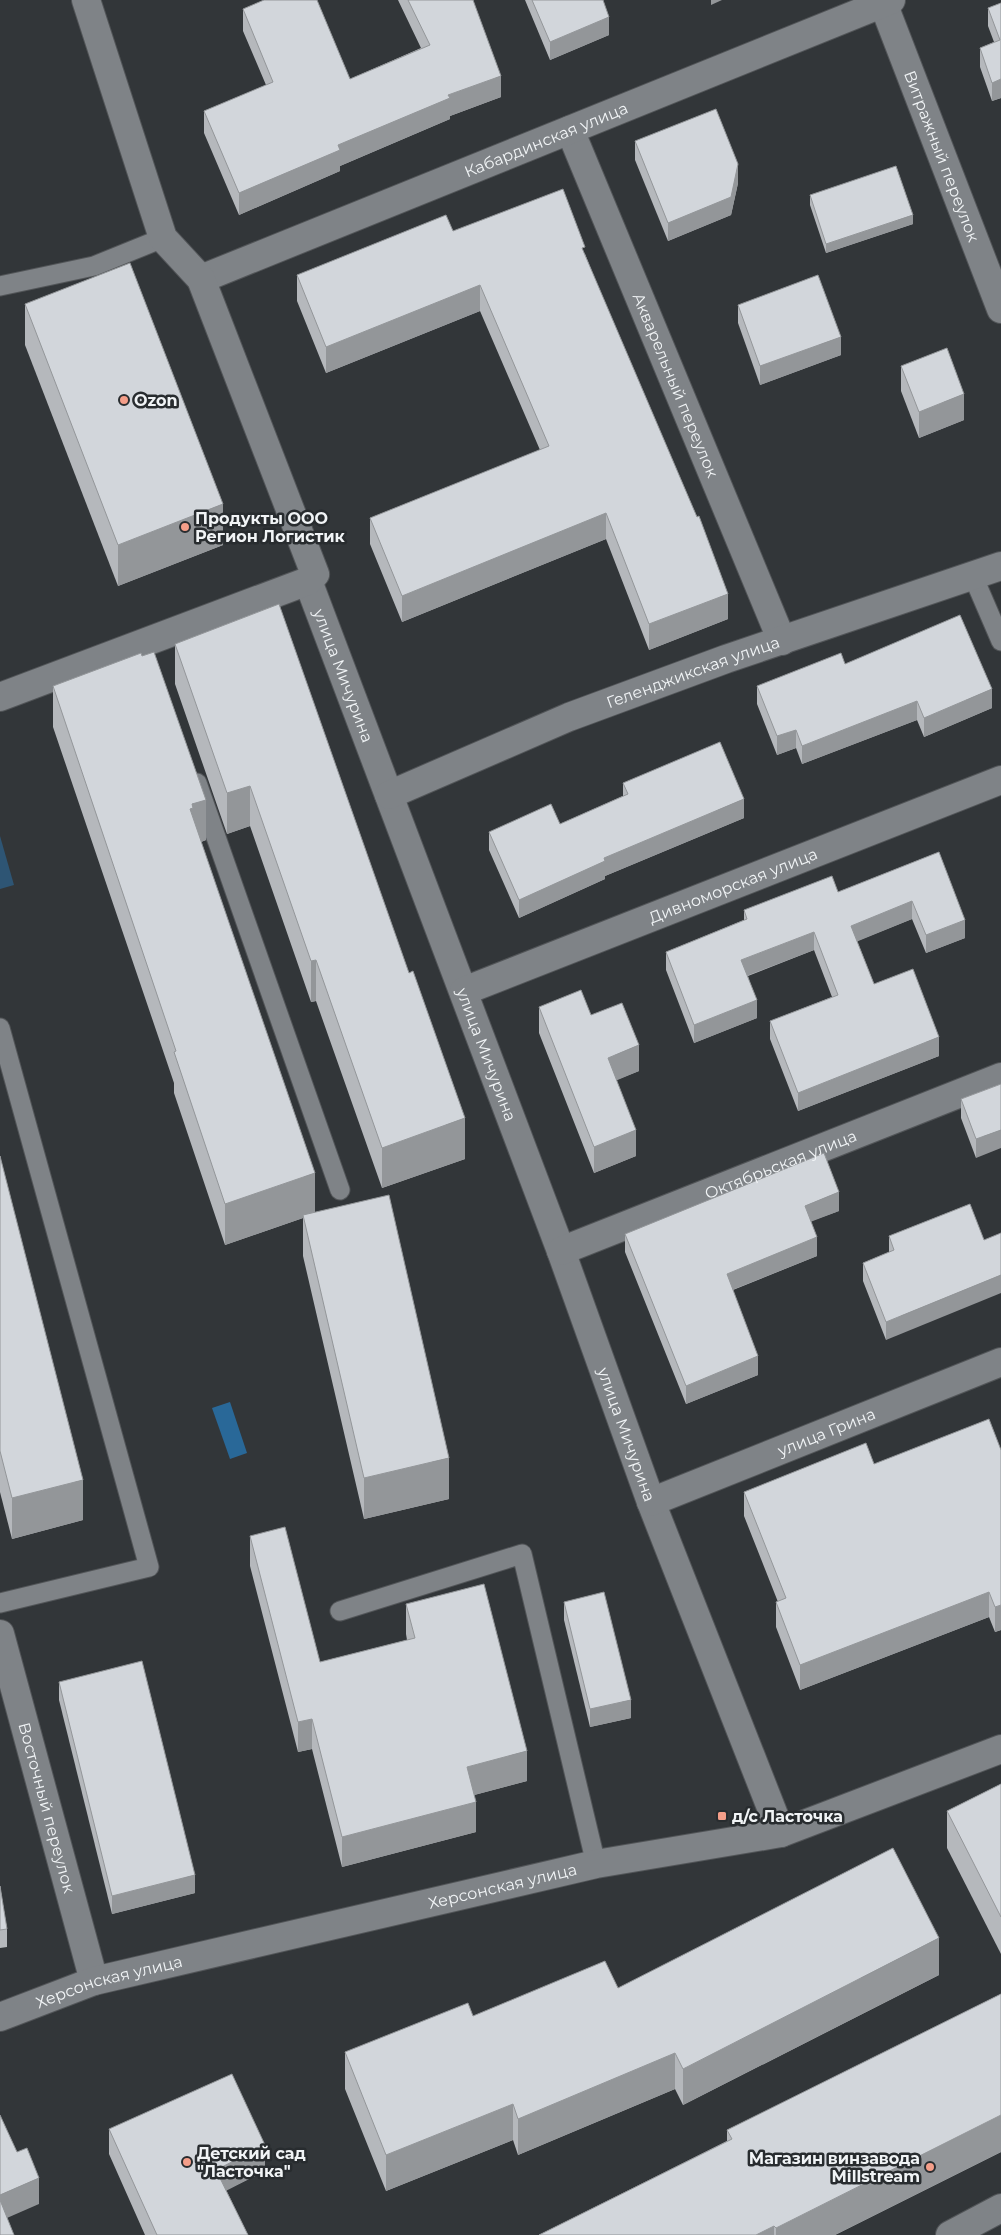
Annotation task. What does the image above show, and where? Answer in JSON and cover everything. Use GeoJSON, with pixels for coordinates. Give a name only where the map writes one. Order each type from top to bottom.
{"type":"FeatureCollection","features":[{"type":"Feature","properties":{"kind":"street"},"geometry":{"type":"LineString","coordinates":[[86,0],[162,238],[201,279]]}},
{"type":"Feature","properties":{"kind":"street","name":"Кабардинская улица"},"geometry":{"type":"LineString","coordinates":[[201,279],[887,2]]}},
{"type":"Feature","properties":{"kind":"street","name":"Витражный переулок"},"geometry":{"type":"LineString","coordinates":[[887,2],[1001,309]]}},
{"type":"Feature","properties":{"kind":"street","name":"Акварельный переулок"},"geometry":{"type":"LineString","coordinates":[[570,130],[782,640]]}},
{"type":"Feature","properties":{"kind":"street","name":"улица Мичурина"},"geometry":{"type":"LineString","coordinates":[[201,279],[315,574],[308,582],[561,1251],[651,1502],[781,1833]]}},
{"type":"Feature","properties":{"kind":"street","name":"Геленджикская улица"},"geometry":{"type":"LineString","coordinates":[[389,795],[570,718],[726,659],[1001,566]]}},
{"type":"Feature","properties":{"kind":"street"},"geometry":{"type":"LineString","coordinates":[[0,697],[151,650],[308,582]]}},
{"type":"Feature","properties":{"kind":"street","name":"Дивноморская улица"},"geometry":{"type":"LineString","coordinates":[[464,991],[1001,780]]}},
{"type":"Feature","properties":{"kind":"street","name":"Октябрьская улица"},"geometry":{"type":"LineString","coordinates":[[561,1251],[1001,1077]]}},
{"type":"Feature","properties":{"kind":"street","name":"улица Грина"},"geometry":{"type":"LineString","coordinates":[[651,1502],[1001,1362]]}},
{"type":"Feature","properties":{"kind":"street","name":"Восточный переулок"},"geometry":{"type":"LineString","coordinates":[[0,1634],[94,1981]]}},
{"type":"Feature","properties":{"kind":"street","name":"Херсонская улица"},"geometry":{"type":"LineString","coordinates":[[0,2017],[94,1981],[596,1864],[781,1833],[1001,1749]]}},
{"type":"Feature","properties":{"kind":"street"},"geometry":{"type":"LineString","coordinates":[[950,2235],[1001,2208]]}},
{"type":"Feature","properties":{"kind":"lane"},"geometry":{"type":"LineString","coordinates":[[0,286],[94,266],[162,238]]}},
{"type":"Feature","properties":{"kind":"lane"},"geometry":{"type":"LineString","coordinates":[[974,576],[1001,641]]}},
{"type":"Feature","properties":{"kind":"lane"},"geometry":{"type":"LineString","coordinates":[[190,762],[340,1190]]}},
{"type":"Feature","properties":{"kind":"lane"},"geometry":{"type":"LineString","coordinates":[[0,1028],[149,1567],[0,1603]]}},
{"type":"Feature","properties":{"kind":"lane"},"geometry":{"type":"LineString","coordinates":[[340,1611],[522,1554],[596,1864]]}},
{"type":"Feature","properties":{"kind":"shaded area"},"geometry":{"type":"Polygon","coordinates":[[[0,836],[14,885],[0,889],[0,836]]]}},
{"type":"Feature","properties":{"kind":"shaded area"},"geometry":{"type":"Polygon","coordinates":[[[230,1402],[247,1453],[230,1459],[212,1408],[230,1402]]]}},
{"type":"Feature","properties":{"kind":"building"},"geometry":{"type":"Polygon","coordinates":[[[264,0],[317,0],[350,79],[430,45],[408,0],[473,0],[501,76],[448,95],[450,98],[338,145],[340,150],[239,193],[204,111],[273,82],[243,9],[264,0]]]}},
{"type":"Feature","properties":{"kind":"building"},"geometry":{"type":"Polygon","coordinates":[[[532,0],[603,0],[609,17],[550,42],[532,0]]]}},
{"type":"Feature","properties":{"kind":"building"},"geometry":{"type":"Polygon","coordinates":[[[1001,3],[1001,79],[992,83],[980,48],[1000,40],[988,8],[1001,3]]]}},
{"type":"Feature","properties":{"kind":"building"},"geometry":{"type":"Polygon","coordinates":[[[716,109],[738,164],[731,197],[668,223],[635,141],[716,109]]]}},
{"type":"Feature","properties":{"kind":"building"},"geometry":{"type":"Polygon","coordinates":[[[896,166],[913,215],[826,244],[810,195],[896,166]]]}},
{"type":"Feature","properties":{"kind":"building"},"geometry":{"type":"Polygon","coordinates":[[[563,189],[585,247],[582,248],[697,517],[699,516],[728,594],[649,624],[606,513],[402,596],[370,518],[549,446],[480,285],[326,347],[297,275],[446,215],[453,231],[563,189]]]}},
{"type":"Feature","properties":{"kind":"building"},"geometry":{"type":"Polygon","coordinates":[[[130,263],[223,504],[118,545],[25,304],[130,263]]]}},
{"type":"Feature","properties":{"kind":"building"},"geometry":{"type":"Polygon","coordinates":[[[818,275],[841,337],[760,366],[738,305],[818,275]]]}},
{"type":"Feature","properties":{"kind":"building"},"geometry":{"type":"Polygon","coordinates":[[[947,348],[964,394],[919,412],[901,366],[947,348]]]}},
{"type":"Feature","properties":{"kind":"building"},"geometry":{"type":"Polygon","coordinates":[[[279,604],[409,973],[413,971],[465,1118],[382,1148],[316,960],[311,961],[250,786],[227,793],[175,644],[279,604]]]}},
{"type":"Feature","properties":{"kind":"building"},"geometry":{"type":"Polygon","coordinates":[[[960,615],[992,689],[924,718],[917,701],[802,746],[796,730],[777,736],[757,686],[841,653],[845,664],[960,615]]]}},
{"type":"Feature","properties":{"kind":"building"},"geometry":{"type":"Polygon","coordinates":[[[154,652],[206,800],[192,804],[193,808],[190,809],[315,1173],[225,1204],[174,1052],[176,1051],[53,686],[141,653],[142,656],[154,652]]]}},
{"type":"Feature","properties":{"kind":"building"},"geometry":{"type":"Polygon","coordinates":[[[720,742],[744,799],[604,858],[605,861],[519,900],[489,832],[551,804],[560,824],[628,794],[623,783],[720,742]]]}},
{"type":"Feature","properties":{"kind":"building"},"geometry":{"type":"Polygon","coordinates":[[[939,852],[965,920],[926,935],[912,901],[851,926],[874,984],[913,969],[939,1037],[798,1093],[770,1021],[838,995],[814,932],[741,960],[757,1000],[694,1025],[666,952],[747,919],[744,910],[832,876],[838,892],[939,852]]]}},
{"type":"Feature","properties":{"kind":"building"},"geometry":{"type":"Polygon","coordinates":[[[581,990],[591,1015],[622,1003],[639,1045],[608,1058],[636,1130],[594,1147],[539,1007],[581,990]]]}},
{"type":"Feature","properties":{"kind":"building"},"geometry":{"type":"Polygon","coordinates":[[[1001,1084],[1001,1130],[976,1139],[961,1099],[1001,1084]]]}},
{"type":"Feature","properties":{"kind":"building"},"geometry":{"type":"Polygon","coordinates":[[[824,1153],[839,1192],[805,1206],[817,1237],[727,1274],[758,1356],[686,1386],[625,1234],[824,1153]]]}},
{"type":"Feature","properties":{"kind":"building"},"geometry":{"type":"Polygon","coordinates":[[[0,1156],[83,1480],[12,1498],[0,1451],[0,1156]]]}},
{"type":"Feature","properties":{"kind":"building"},"geometry":{"type":"Polygon","coordinates":[[[389,1195],[449,1458],[364,1478],[303,1215],[389,1195]]]}},
{"type":"Feature","properties":{"kind":"building"},"geometry":{"type":"Polygon","coordinates":[[[970,1204],[984,1240],[1001,1233],[1001,1275],[886,1322],[863,1263],[894,1250],[889,1236],[970,1204]]]}},
{"type":"Feature","properties":{"kind":"building"},"geometry":{"type":"Polygon","coordinates":[[[989,1419],[1001,1450],[1001,1605],[995,1607],[989,1592],[800,1665],[776,1602],[786,1598],[744,1492],[866,1443],[874,1464],[989,1419]]]}},
{"type":"Feature","properties":{"kind":"building"},"geometry":{"type":"Polygon","coordinates":[[[285,1527],[320,1662],[415,1638],[406,1604],[484,1584],[527,1751],[467,1767],[476,1802],[342,1837],[312,1719],[298,1722],[250,1536],[285,1527]]]}},
{"type":"Feature","properties":{"kind":"building"},"geometry":{"type":"Polygon","coordinates":[[[604,1592],[631,1700],[590,1709],[564,1602],[604,1592]]]}},
{"type":"Feature","properties":{"kind":"building"},"geometry":{"type":"Polygon","coordinates":[[[142,1661],[195,1875],[112,1896],[59,1682],[142,1661]]]}},
{"type":"Feature","properties":{"kind":"building"},"geometry":{"type":"Polygon","coordinates":[[[1001,1784],[1001,1917],[947,1811],[1001,1784]]]}},
{"type":"Feature","properties":{"kind":"building"},"geometry":{"type":"Polygon","coordinates":[[[893,1848],[939,1938],[683,2069],[675,2053],[518,2119],[513,2104],[386,2155],[345,2052],[468,2003],[473,2016],[605,1961],[618,1988],[893,1848]]]}},
{"type":"Feature","properties":{"kind":"building"},"geometry":{"type":"Polygon","coordinates":[[[0,1886],[7,1929],[0,1930],[0,1886]]]}},
{"type":"Feature","properties":{"kind":"building"},"geometry":{"type":"Polygon","coordinates":[[[1001,1994],[1001,2115],[776,2228],[774,2226],[756,2235],[539,2235],[732,2139],[727,2130],[1001,1994]]]}},
{"type":"Feature","properties":{"kind":"building","name":"Детский сад \"Ласточка\""},"geometry":{"type":"Polygon","coordinates":[[[232,2074],[265,2145],[216,2170],[248,2235],[157,2235],[109,2129],[232,2074]]]}},
{"type":"Feature","properties":{"kind":"building"},"geometry":{"type":"Polygon","coordinates":[[[0,2115],[17,2152],[27,2148],[39,2178],[0,2195],[0,2115]]]}},
{"type":"Feature","properties":{"kind":"building"},"geometry":{"type":"Polygon","coordinates":[[[0,2200],[14,2235],[0,2235],[0,2200]]]}},
{"type":"Feature","properties":{"kind":"place","name":"Ozon"},"geometry":{"type":"Point","coordinates":[124,400]}},
{"type":"Feature","properties":{"kind":"place","name":"Продукты ООО Регион Логистик"},"geometry":{"type":"Point","coordinates":[185,527]}},
{"type":"Feature","properties":{"kind":"place","name":"д/с Ласточка"},"geometry":{"type":"Point","coordinates":[722,1816]}},
{"type":"Feature","properties":{"kind":"place","name":"Детский сад \"Ласточка\""},"geometry":{"type":"Point","coordinates":[187,2162]}},
{"type":"Feature","properties":{"kind":"place","name":"Магазин винзавода Millstream"},"geometry":{"type":"Point","coordinates":[930,2167]}}]}
